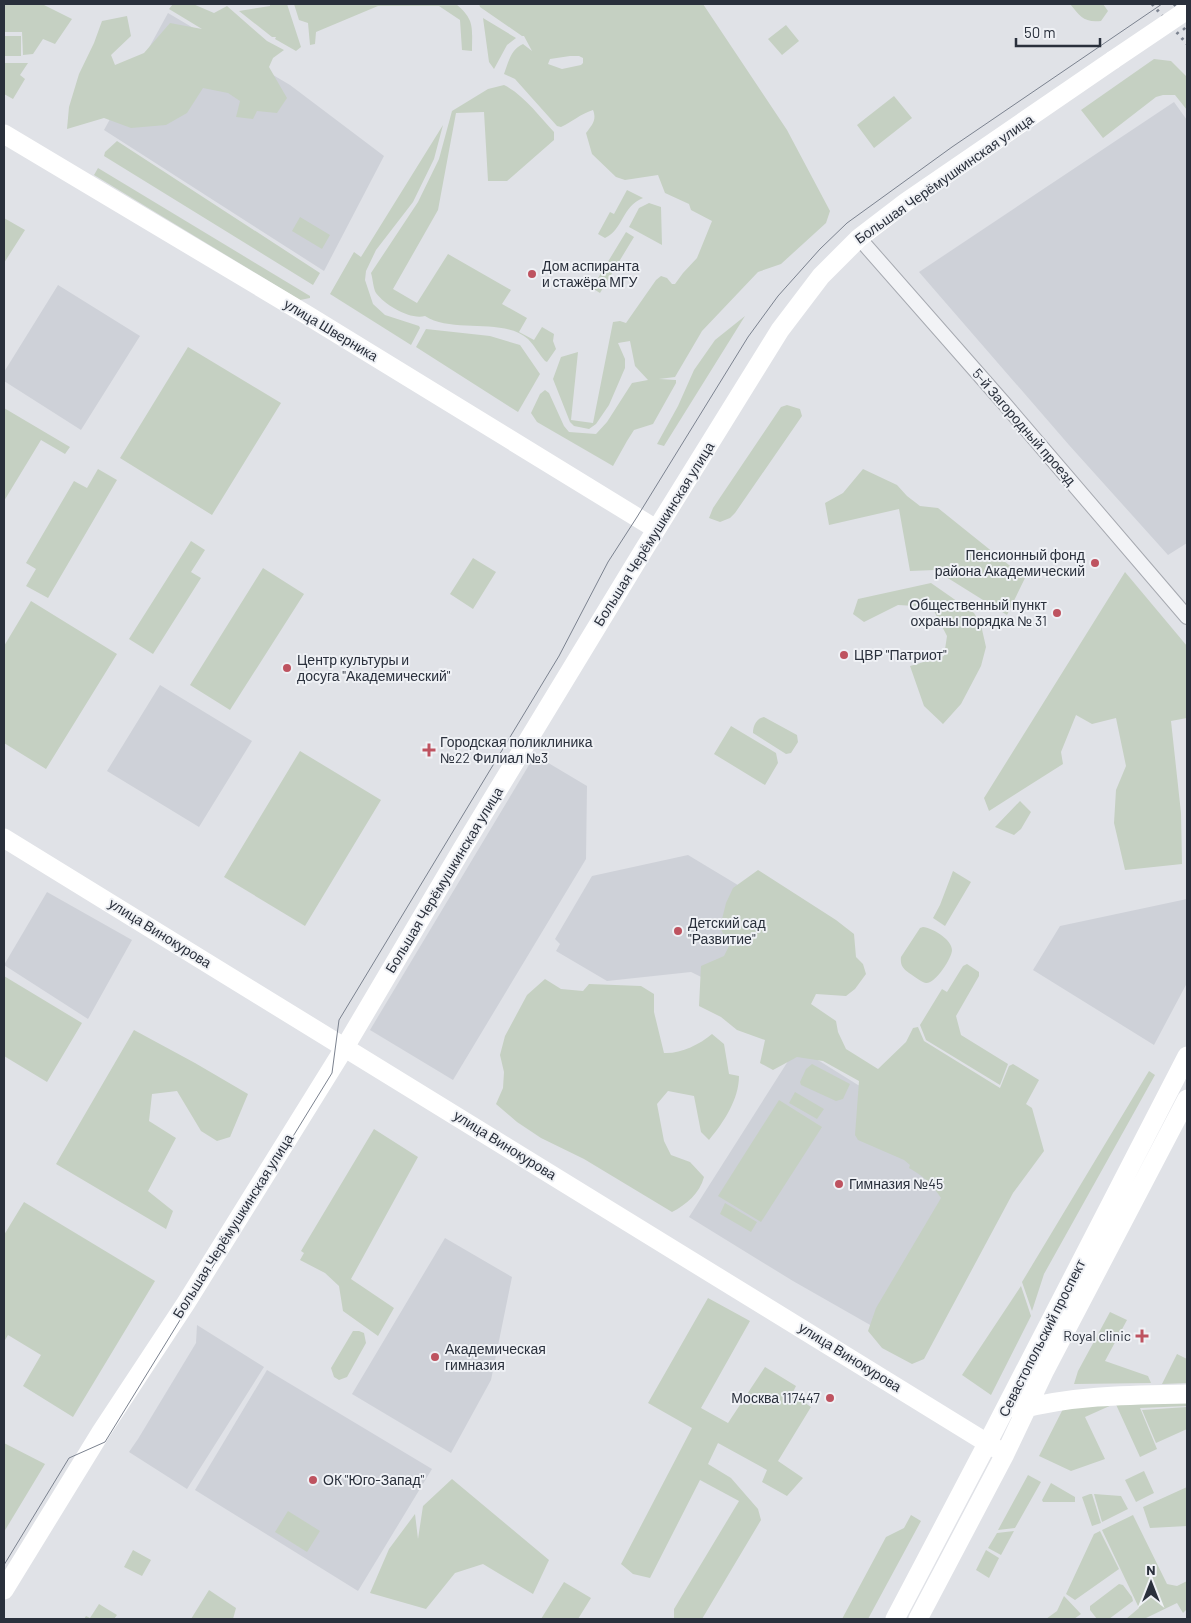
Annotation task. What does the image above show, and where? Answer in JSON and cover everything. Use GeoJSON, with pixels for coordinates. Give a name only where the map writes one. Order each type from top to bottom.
{"type":"FeatureCollection","features":[{"type":"Feature","properties":{"kind":"main road","name":"Большая Черёмушкинская улица"},"geometry":{"type":"LineString","coordinates":[[4,1590],[101,1432],[186,1303],[345,1047],[462,849],[656,529],[780,330],[821,276],[859,238],[906,202],[1187,10]]}},
{"type":"Feature","properties":{"kind":"main road","name":"улица Шверника"},"geometry":{"type":"LineString","coordinates":[[4,134],[307,315],[656,529]]}},
{"type":"Feature","properties":{"kind":"main road","name":"улица Винокурова"},"geometry":{"type":"LineString","coordinates":[[4,838],[1005,1454]]}},
{"type":"Feature","properties":{"kind":"main road","name":"Севастопольский проспект"},"geometry":{"type":"LineString","coordinates":[[895,1619],[1187,1056]]}},
{"type":"Feature","properties":{"kind":"main road","name":"Севастопольский проспект"},"geometry":{"type":"LineString","coordinates":[[918,1619],[1187,1099]]}},
{"type":"Feature","properties":{"kind":"main road"},"geometry":{"type":"LineString","coordinates":[[1002,1414],[1064,1400],[1106,1396],[1187,1394]]}},
{"type":"Feature","properties":{"kind":"street","name":"5-й Загородный проезд"},"geometry":{"type":"LineString","coordinates":[[859,238],[1003,402],[1187,617]]}},
{"type":"Feature","properties":{"kind":"shaded area"},"geometry":{"type":"Polygon","coordinates":[[[168,13],[290,85],[384,156],[324,271],[104,130],[168,13]]]}},
{"type":"Feature","properties":{"kind":"shaded area"},"geometry":{"type":"Polygon","coordinates":[[[1174,102],[1187,120],[1187,543],[1168,555],[1069,445],[919,272],[1174,102]]]}},
{"type":"Feature","properties":{"kind":"shaded area"},"geometry":{"type":"Polygon","coordinates":[[[58,285],[140,336],[81,430],[4,381],[4,372],[58,285]]]}},
{"type":"Feature","properties":{"kind":"shaded area"},"geometry":{"type":"Polygon","coordinates":[[[160,685],[252,741],[199,827],[107,771],[160,685]]]}},
{"type":"Feature","properties":{"kind":"shaded area"},"geometry":{"type":"Polygon","coordinates":[[[535,755],[587,786],[586,859],[453,1080],[370,1030],[535,755]]]}},
{"type":"Feature","properties":{"kind":"shaded area","name":"Детский сад \"Развитие\""},"geometry":{"type":"Polygon","coordinates":[[[688,855],[801,923],[740,996],[691,972],[607,981],[556,951],[560,944],[555,939],[592,876],[688,855]]]}},
{"type":"Feature","properties":{"kind":"shaded area"},"geometry":{"type":"Polygon","coordinates":[[[47,892],[132,940],[88,1019],[4,965],[47,892]]]}},
{"type":"Feature","properties":{"kind":"shaded area"},"geometry":{"type":"Polygon","coordinates":[[[1187,899],[1187,983],[1154,1045],[1033,970],[1060,926],[1187,899]]]}},
{"type":"Feature","properties":{"kind":"shaded area","name":"Гимназия №45"},"geometry":{"type":"Polygon","coordinates":[[[797,1047],[858,1085],[895,1097],[989,1151],[879,1330],[793,1281],[689,1217],[797,1047]]]}},
{"type":"Feature","properties":{"kind":"shaded area","name":"Академическая гимназия"},"geometry":{"type":"Polygon","coordinates":[[[445,1238],[512,1277],[491,1380],[451,1453],[352,1394],[445,1238]]]}},
{"type":"Feature","properties":{"kind":"shaded area"},"geometry":{"type":"Polygon","coordinates":[[[197,1325],[264,1367],[187,1489],[129,1452],[196,1343],[197,1325]]]}},
{"type":"Feature","properties":{"kind":"shaded area","name":"ОК \"Юго-Запад\""},"geometry":{"type":"Polygon","coordinates":[[[267,1370],[432,1469],[358,1591],[195,1490],[267,1370]]]}},
{"type":"Feature","properties":{"kind":"green space"},"geometry":{"type":"Polygon","coordinates":[[[4,4],[42,4],[72,19],[55,44],[43,39],[33,54],[23,55],[22,32],[4,32],[4,4]]]}},
{"type":"Feature","properties":{"kind":"green space"},"geometry":{"type":"Polygon","coordinates":[[[173,4],[193,4],[214,13],[227,6],[267,41],[284,50],[273,58],[269,67],[287,98],[277,113],[257,111],[253,119],[236,117],[240,101],[228,93],[203,88],[187,113],[166,125],[131,128],[104,118],[67,129],[69,107],[79,74],[102,21],[127,16],[131,36],[111,55],[115,65],[144,53],[170,23],[202,29],[169,9],[173,4]]]}},
{"type":"Feature","properties":{"kind":"green space"},"geometry":{"type":"Polygon","coordinates":[[[270,4],[287,4],[301,47],[296,51],[275,39],[276,37],[272,37],[239,11],[270,6],[270,4]]]}},
{"type":"Feature","properties":{"kind":"green space"},"geometry":{"type":"Polygon","coordinates":[[[294,4],[456,4],[467,15],[471,24],[472,51],[462,50],[460,20],[439,6],[378,6],[316,32],[315,44],[310,45],[308,23],[299,20],[294,4]]]}},
{"type":"Feature","properties":{"kind":"green space"},"geometry":{"type":"Polygon","coordinates":[[[479,4],[703,4],[787,130],[830,211],[826,223],[781,264],[758,272],[702,331],[675,377],[659,379],[676,380],[676,383],[653,424],[634,430],[613,466],[537,422],[531,413],[540,394],[545,390],[549,393],[564,426],[569,432],[596,434],[607,422],[632,383],[648,380],[635,366],[630,341],[618,343],[625,359],[625,368],[609,405],[596,424],[589,429],[574,426],[570,422],[553,379],[561,357],[578,352],[571,420],[593,423],[613,322],[620,321],[626,323],[656,280],[661,276],[675,284],[697,258],[712,221],[691,210],[689,204],[665,193],[658,175],[625,180],[616,177],[592,154],[586,133],[594,120],[593,110],[561,127],[557,126],[515,79],[504,74],[511,57],[519,46],[523,44],[532,51],[524,36],[480,7],[479,4]],[[579,56],[550,59],[548,64],[562,69],[581,65],[583,58],[579,56]]]}},
{"type":"Feature","properties":{"kind":"green space"},"geometry":{"type":"Polygon","coordinates":[[[1070,4],[1103,4],[1108,11],[1101,21],[1090,21],[1080,15],[1070,4]]]}},
{"type":"Feature","properties":{"kind":"green space"},"geometry":{"type":"Polygon","coordinates":[[[483,18],[516,38],[507,45],[494,69],[489,62],[483,18]]]}},
{"type":"Feature","properties":{"kind":"green space"},"geometry":{"type":"Polygon","coordinates":[[[786,25],[799,41],[782,55],[768,39],[786,25]]]}},
{"type":"Feature","properties":{"kind":"green space"},"geometry":{"type":"Polygon","coordinates":[[[4,36],[21,36],[21,56],[4,56],[4,36]]]}},
{"type":"Feature","properties":{"kind":"green space"},"geometry":{"type":"Polygon","coordinates":[[[1154,59],[1171,61],[1187,77],[1187,110],[1175,95],[1156,97],[1103,138],[1081,110],[1154,59]]]}},
{"type":"Feature","properties":{"kind":"green space"},"geometry":{"type":"Polygon","coordinates":[[[4,63],[28,63],[20,75],[25,79],[13,99],[4,94],[4,63]]]}},
{"type":"Feature","properties":{"kind":"green space"},"geometry":{"type":"Polygon","coordinates":[[[504,85],[518,94],[537,113],[554,132],[554,140],[507,181],[488,181],[484,112],[456,113],[438,210],[393,289],[417,303],[448,254],[511,290],[502,304],[527,318],[519,332],[534,340],[542,327],[554,334],[553,341],[556,349],[547,362],[528,339],[518,332],[492,327],[450,324],[425,316],[419,317],[405,314],[380,298],[374,289],[371,273],[418,202],[439,159],[452,111],[488,89],[504,85]]]}},
{"type":"Feature","properties":{"kind":"green space"},"geometry":{"type":"Polygon","coordinates":[[[894,96],[912,118],[874,148],[857,125],[894,96]]]}},
{"type":"Feature","properties":{"kind":"green space"},"geometry":{"type":"Polygon","coordinates":[[[443,125],[434,159],[413,202],[376,250],[366,271],[365,280],[373,304],[385,315],[419,326],[420,328],[411,345],[330,294],[354,252],[361,257],[443,125]]]}},
{"type":"Feature","properties":{"kind":"green space"},"geometry":{"type":"Polygon","coordinates":[[[117,141],[320,273],[313,285],[104,156],[105,152],[117,141]]]}},
{"type":"Feature","properties":{"kind":"green space"},"geometry":{"type":"Polygon","coordinates":[[[98,168],[310,296],[310,298],[300,300],[94,175],[98,168]]]}},
{"type":"Feature","properties":{"kind":"green space"},"geometry":{"type":"Polygon","coordinates":[[[627,190],[643,198],[626,212],[616,230],[605,238],[598,234],[610,212],[614,214],[627,190]]]}},
{"type":"Feature","properties":{"kind":"green space"},"geometry":{"type":"Polygon","coordinates":[[[649,203],[661,207],[662,245],[629,227],[639,208],[649,203]]]}},
{"type":"Feature","properties":{"kind":"green space"},"geometry":{"type":"Polygon","coordinates":[[[300,217],[330,235],[322,249],[292,231],[300,217]]]}},
{"type":"Feature","properties":{"kind":"green space"},"geometry":{"type":"Polygon","coordinates":[[[4,218],[25,230],[4,263],[4,218]]]}},
{"type":"Feature","properties":{"kind":"green space"},"geometry":{"type":"Polygon","coordinates":[[[626,232],[634,237],[600,293],[592,288],[626,232]]]}},
{"type":"Feature","properties":{"kind":"green space"},"geometry":{"type":"Polygon","coordinates":[[[745,316],[664,446],[657,444],[678,406],[694,370],[715,340],[745,316]]]}},
{"type":"Feature","properties":{"kind":"green space"},"geometry":{"type":"Polygon","coordinates":[[[426,329],[490,336],[520,345],[540,374],[518,412],[416,347],[426,329]]]}},
{"type":"Feature","properties":{"kind":"green space"},"geometry":{"type":"Polygon","coordinates":[[[188,347],[281,403],[212,515],[120,458],[188,347]]]}},
{"type":"Feature","properties":{"kind":"green space"},"geometry":{"type":"Polygon","coordinates":[[[787,405],[800,409],[802,416],[735,513],[730,518],[720,522],[709,518],[713,508],[781,407],[787,405]]]}},
{"type":"Feature","properties":{"kind":"green space"},"geometry":{"type":"Polygon","coordinates":[[[4,408],[70,447],[65,454],[41,440],[4,501],[4,408]]]}},
{"type":"Feature","properties":{"kind":"green space"},"geometry":{"type":"Polygon","coordinates":[[[98,469],[117,480],[48,598],[26,586],[36,569],[26,563],[74,481],[87,488],[98,469]]]}},
{"type":"Feature","properties":{"kind":"green space"},"geometry":{"type":"Polygon","coordinates":[[[863,469],[897,485],[920,506],[938,508],[1025,578],[1007,615],[935,570],[910,571],[899,509],[829,525],[825,503],[843,493],[863,469]]]}},
{"type":"Feature","properties":{"kind":"green space"},"geometry":{"type":"Polygon","coordinates":[[[191,541],[205,550],[191,572],[201,578],[153,654],[129,639],[191,541]]]}},
{"type":"Feature","properties":{"kind":"green space"},"geometry":{"type":"Polygon","coordinates":[[[473,558],[496,572],[473,609],[450,594],[473,558]]]}},
{"type":"Feature","properties":{"kind":"green space"},"geometry":{"type":"Polygon","coordinates":[[[263,568],[304,594],[230,710],[190,685],[263,568]]]}},
{"type":"Feature","properties":{"kind":"green space"},"geometry":{"type":"Polygon","coordinates":[[[1125,572],[1187,646],[1187,718],[1171,721],[1181,813],[1182,864],[1125,870],[1114,823],[1116,790],[1126,766],[1116,718],[1092,724],[1076,715],[1061,752],[1063,764],[989,811],[984,798],[1125,572]]]}},
{"type":"Feature","properties":{"kind":"green space"},"geometry":{"type":"Polygon","coordinates":[[[931,583],[974,613],[981,625],[986,647],[981,666],[961,704],[943,724],[924,706],[910,666],[944,656],[947,636],[932,607],[898,605],[864,622],[853,614],[858,599],[931,583]]]}},
{"type":"Feature","properties":{"kind":"green space"},"geometry":{"type":"Polygon","coordinates":[[[31,601],[117,654],[46,769],[4,743],[4,646],[31,601]]]}},
{"type":"Feature","properties":{"kind":"green space"},"geometry":{"type":"Polygon","coordinates":[[[764,717],[797,735],[798,742],[791,753],[786,754],[753,733],[756,722],[764,717]]]}},
{"type":"Feature","properties":{"kind":"green space"},"geometry":{"type":"Polygon","coordinates":[[[731,726],[776,753],[778,763],[765,785],[714,754],[731,726]]]}},
{"type":"Feature","properties":{"kind":"green space"},"geometry":{"type":"Polygon","coordinates":[[[300,751],[381,800],[305,926],[224,877],[300,751]]]}},
{"type":"Feature","properties":{"kind":"green space"},"geometry":{"type":"Polygon","coordinates":[[[1020,801],[1031,812],[1021,829],[1014,835],[995,827],[1020,801]]]}},
{"type":"Feature","properties":{"kind":"green space"},"geometry":{"type":"Polygon","coordinates":[[[758,870],[836,920],[854,934],[856,957],[863,964],[866,974],[855,989],[846,996],[816,994],[811,1004],[836,1021],[838,1032],[846,1049],[878,1069],[906,1042],[913,1028],[918,1027],[924,1041],[1000,1088],[1009,1066],[1013,1064],[1039,1080],[1026,1104],[1032,1108],[1044,1151],[1013,1193],[924,1359],[912,1364],[882,1348],[868,1331],[876,1308],[941,1198],[931,1184],[909,1168],[910,1165],[904,1160],[858,1140],[855,1135],[859,1081],[823,1061],[797,1057],[773,1070],[760,1063],[765,1040],[737,1030],[721,1017],[699,1006],[701,966],[724,956],[729,946],[720,927],[726,903],[733,888],[758,870]]]}},
{"type":"Feature","properties":{"kind":"green space"},"geometry":{"type":"Polygon","coordinates":[[[953,871],[971,882],[945,926],[933,918],[953,871]]]}},
{"type":"Feature","properties":{"kind":"green space"},"geometry":{"type":"Polygon","coordinates":[[[920,928],[931,929],[945,938],[952,950],[942,970],[934,979],[926,983],[905,970],[901,960],[901,957],[920,928]]]}},
{"type":"Feature","properties":{"kind":"green space"},"geometry":{"type":"Polygon","coordinates":[[[967,964],[979,972],[979,976],[956,1016],[961,1035],[1008,1064],[1000,1085],[926,1040],[920,1025],[942,989],[947,992],[963,966],[967,964]]]}},
{"type":"Feature","properties":{"kind":"green space"},"geometry":{"type":"Polygon","coordinates":[[[4,976],[82,1023],[47,1082],[4,1056],[4,976]]]}},
{"type":"Feature","properties":{"kind":"green space"},"geometry":{"type":"Polygon","coordinates":[[[545,979],[561,989],[583,991],[589,984],[641,986],[654,994],[654,1012],[664,1053],[689,1048],[712,1034],[724,1044],[729,1074],[739,1076],[738,1085],[730,1110],[709,1140],[701,1132],[694,1096],[668,1091],[657,1104],[664,1141],[671,1155],[690,1162],[704,1177],[696,1193],[672,1212],[584,1159],[541,1138],[517,1122],[496,1104],[503,1088],[504,1072],[500,1055],[505,1036],[527,995],[545,979]]]}},
{"type":"Feature","properties":{"kind":"green space"},"geometry":{"type":"Polygon","coordinates":[[[134,1030],[248,1094],[230,1137],[217,1141],[201,1131],[177,1091],[152,1094],[149,1121],[176,1138],[148,1191],[173,1211],[166,1229],[56,1164],[134,1030]]]}},
{"type":"Feature","properties":{"kind":"green space"},"geometry":{"type":"Polygon","coordinates":[[[812,1064],[850,1084],[843,1099],[836,1101],[801,1085],[800,1082],[806,1069],[812,1064]]]}},
{"type":"Feature","properties":{"kind":"green space"},"geometry":{"type":"Polygon","coordinates":[[[1149,1071],[1155,1075],[1044,1274],[1032,1311],[1022,1282],[1149,1071]]]}},
{"type":"Feature","properties":{"kind":"green space"},"geometry":{"type":"Polygon","coordinates":[[[795,1092],[824,1109],[817,1119],[789,1103],[795,1092]]]}},
{"type":"Feature","properties":{"kind":"green space"},"geometry":{"type":"Polygon","coordinates":[[[779,1100],[822,1127],[761,1222],[718,1196],[779,1100]]]}},
{"type":"Feature","properties":{"kind":"green space"},"geometry":{"type":"Polygon","coordinates":[[[374,1129],[418,1157],[351,1279],[394,1308],[378,1336],[343,1311],[339,1286],[325,1273],[300,1260],[304,1253],[301,1251],[374,1129]]]}},
{"type":"Feature","properties":{"kind":"green space"},"geometry":{"type":"Polygon","coordinates":[[[24,1202],[155,1281],[73,1417],[23,1386],[41,1355],[8,1335],[4,1342],[4,1235],[24,1202]]]}},
{"type":"Feature","properties":{"kind":"green space"},"geometry":{"type":"Polygon","coordinates":[[[725,1203],[757,1222],[751,1232],[720,1214],[725,1203]]]}},
{"type":"Feature","properties":{"kind":"green space"},"geometry":{"type":"Polygon","coordinates":[[[1021,1286],[1031,1316],[991,1395],[962,1375],[1021,1286]]]}},
{"type":"Feature","properties":{"kind":"green space"},"geometry":{"type":"Polygon","coordinates":[[[708,1298],[750,1321],[701,1408],[728,1423],[765,1367],[796,1386],[792,1394],[811,1407],[778,1461],[803,1478],[787,1496],[762,1482],[767,1470],[718,1443],[708,1464],[731,1478],[758,1509],[761,1520],[702,1619],[674,1619],[674,1609],[739,1501],[700,1480],[650,1578],[633,1574],[621,1564],[692,1428],[648,1403],[708,1298]]]}},
{"type":"Feature","properties":{"kind":"green space"},"geometry":{"type":"Polygon","coordinates":[[[1110,1312],[1127,1320],[1105,1361],[1148,1376],[1151,1383],[1074,1384],[1078,1371],[1110,1312]]]}},
{"type":"Feature","properties":{"kind":"green space"},"geometry":{"type":"Polygon","coordinates":[[[353,1331],[364,1333],[366,1343],[347,1377],[339,1380],[334,1377],[331,1368],[353,1331]]]}},
{"type":"Feature","properties":{"kind":"green space"},"geometry":{"type":"Polygon","coordinates":[[[1177,1354],[1187,1359],[1187,1383],[1162,1384],[1177,1354]]]}},
{"type":"Feature","properties":{"kind":"green space"},"geometry":{"type":"Polygon","coordinates":[[[1187,1396],[1187,1406],[1140,1408],[1157,1449],[1140,1457],[1113,1398],[1187,1396]]]}},
{"type":"Feature","properties":{"kind":"green space"},"geometry":{"type":"Polygon","coordinates":[[[1114,1404],[1085,1417],[1105,1459],[1071,1471],[1039,1456],[1064,1407],[1114,1404]]]}},
{"type":"Feature","properties":{"kind":"green space"},"geometry":{"type":"Polygon","coordinates":[[[1187,1407],[1187,1429],[1156,1443],[1142,1410],[1187,1407]]]}},
{"type":"Feature","properties":{"kind":"green space"},"geometry":{"type":"Polygon","coordinates":[[[4,1443],[45,1464],[4,1532],[4,1443]]]}},
{"type":"Feature","properties":{"kind":"green space"},"geometry":{"type":"Polygon","coordinates":[[[1144,1471],[1154,1493],[1136,1502],[1125,1480],[1144,1471]]]}},
{"type":"Feature","properties":{"kind":"green space"},"geometry":{"type":"Polygon","coordinates":[[[1028,1475],[1041,1482],[1015,1528],[998,1530],[1028,1475]]]}},
{"type":"Feature","properties":{"kind":"green space"},"geometry":{"type":"Polygon","coordinates":[[[452,1479],[549,1560],[533,1594],[483,1564],[455,1573],[426,1609],[370,1593],[389,1549],[415,1514],[418,1539],[423,1506],[452,1479]]]}},
{"type":"Feature","properties":{"kind":"green space"},"geometry":{"type":"Polygon","coordinates":[[[1051,1483],[1075,1497],[1075,1502],[1043,1502],[1042,1500],[1051,1483]]]}},
{"type":"Feature","properties":{"kind":"green space"},"geometry":{"type":"Polygon","coordinates":[[[1187,1487],[1187,1526],[1150,1528],[1143,1507],[1187,1487]]]}},
{"type":"Feature","properties":{"kind":"green space"},"geometry":{"type":"Polygon","coordinates":[[[1092,1494],[1101,1523],[1092,1526],[1082,1497],[1092,1494]]]}},
{"type":"Feature","properties":{"kind":"green space"},"geometry":{"type":"Polygon","coordinates":[[[1094,1494],[1121,1496],[1128,1509],[1102,1522],[1094,1494]]]}},
{"type":"Feature","properties":{"kind":"green space"},"geometry":{"type":"Polygon","coordinates":[[[288,1511],[320,1531],[307,1552],[275,1532],[288,1511]]]}},
{"type":"Feature","properties":{"kind":"green space"},"geometry":{"type":"Polygon","coordinates":[[[911,1515],[921,1521],[868,1619],[842,1619],[886,1537],[904,1528],[911,1515]]]}},
{"type":"Feature","properties":{"kind":"green space"},"geometry":{"type":"Polygon","coordinates":[[[1133,1515],[1167,1584],[1177,1586],[1187,1581],[1187,1609],[1183,1613],[1177,1603],[1144,1619],[1126,1619],[1139,1608],[1102,1530],[1133,1515]]]}},
{"type":"Feature","properties":{"kind":"green space"},"geometry":{"type":"Polygon","coordinates":[[[1014,1531],[1001,1555],[988,1548],[997,1533],[1014,1531]]]}},
{"type":"Feature","properties":{"kind":"green space"},"geometry":{"type":"Polygon","coordinates":[[[1100,1531],[1119,1569],[1075,1600],[1066,1594],[1094,1534],[1100,1531]]]}},
{"type":"Feature","properties":{"kind":"green space"},"geometry":{"type":"Polygon","coordinates":[[[133,1550],[151,1560],[142,1576],[124,1567],[133,1550]]]}},
{"type":"Feature","properties":{"kind":"green space"},"geometry":{"type":"Polygon","coordinates":[[[986,1550],[999,1558],[989,1578],[976,1570],[986,1550]]]}},
{"type":"Feature","properties":{"kind":"green space"},"geometry":{"type":"Polygon","coordinates":[[[564,1582],[591,1598],[578,1619],[541,1619],[564,1582]]]}},
{"type":"Feature","properties":{"kind":"green space"},"geometry":{"type":"Polygon","coordinates":[[[1119,1584],[1123,1585],[1133,1601],[1109,1619],[1097,1619],[1090,1610],[1090,1606],[1119,1584]]]}},
{"type":"Feature","properties":{"kind":"green space"},"geometry":{"type":"Polygon","coordinates":[[[209,1590],[236,1608],[233,1619],[191,1619],[209,1590]]]}},
{"type":"Feature","properties":{"kind":"green space"},"geometry":{"type":"Polygon","coordinates":[[[1064,1596],[1081,1614],[1074,1619],[1046,1619],[1057,1611],[1064,1596]]]}},
{"type":"Feature","properties":{"kind":"green space"},"geometry":{"type":"Polygon","coordinates":[[[99,1604],[117,1615],[114,1619],[84,1619],[86,1616],[90,1618],[99,1604]]]}},
{"type":"Feature","properties":{"kind":"tram line"},"geometry":{"type":"LineString","coordinates":[[4,1565],[69,1458],[105,1442],[332,1073],[339,1020],[559,656],[608,562],[748,337],[778,296],[820,249],[847,223],[952,147],[1162,4]]}},
{"type":"Feature","properties":{"kind":"railway"},"geometry":{"type":"LineString","coordinates":[[1152,4],[1187,44]]}},
{"type":"Feature","properties":{"kind":"railway"},"geometry":{"type":"LineString","coordinates":[[1174,4],[1187,18]]}},
{"type":"Feature","properties":{"kind":"railway"},"geometry":{"type":"LineString","coordinates":[[1173,17],[1187,32]]}},
{"type":"Feature","properties":{"kind":"place","name":"Дом аспиранта и стажёра МГУ"},"geometry":{"type":"Point","coordinates":[532,274]}},
{"type":"Feature","properties":{"kind":"place","name":"Пенсионный фонд района Академический"},"geometry":{"type":"Point","coordinates":[1095,563]}},
{"type":"Feature","properties":{"kind":"place","name":"Общественный пункт охраны порядка № 31"},"geometry":{"type":"Point","coordinates":[1057,613]}},
{"type":"Feature","properties":{"kind":"place","name":"ЦВР \"Патриот\""},"geometry":{"type":"Point","coordinates":[844,655]}},
{"type":"Feature","properties":{"kind":"place","name":"Центр культуры и досуга \"Академический\""},"geometry":{"type":"Point","coordinates":[287,668]}},
{"type":"Feature","properties":{"kind":"place","name":"Городская поликлиника №22 Филиал №3"},"geometry":{"type":"Point","coordinates":[429,750]}},
{"type":"Feature","properties":{"kind":"place","name":"Детский сад \"Развитие\""},"geometry":{"type":"Point","coordinates":[678,931]}},
{"type":"Feature","properties":{"kind":"place","name":"Гимназия №45"},"geometry":{"type":"Point","coordinates":[839,1184]}},
{"type":"Feature","properties":{"kind":"place","name":"Royal clinic"},"geometry":{"type":"Point","coordinates":[1142,1336]}},
{"type":"Feature","properties":{"kind":"place","name":"Академическая гимназия"},"geometry":{"type":"Point","coordinates":[435,1357]}},
{"type":"Feature","properties":{"kind":"place","name":"Москва 117447"},"geometry":{"type":"Point","coordinates":[830,1398]}},
{"type":"Feature","properties":{"kind":"place","name":"ОК \"Юго-Запад\""},"geometry":{"type":"Point","coordinates":[313,1480]}}]}
